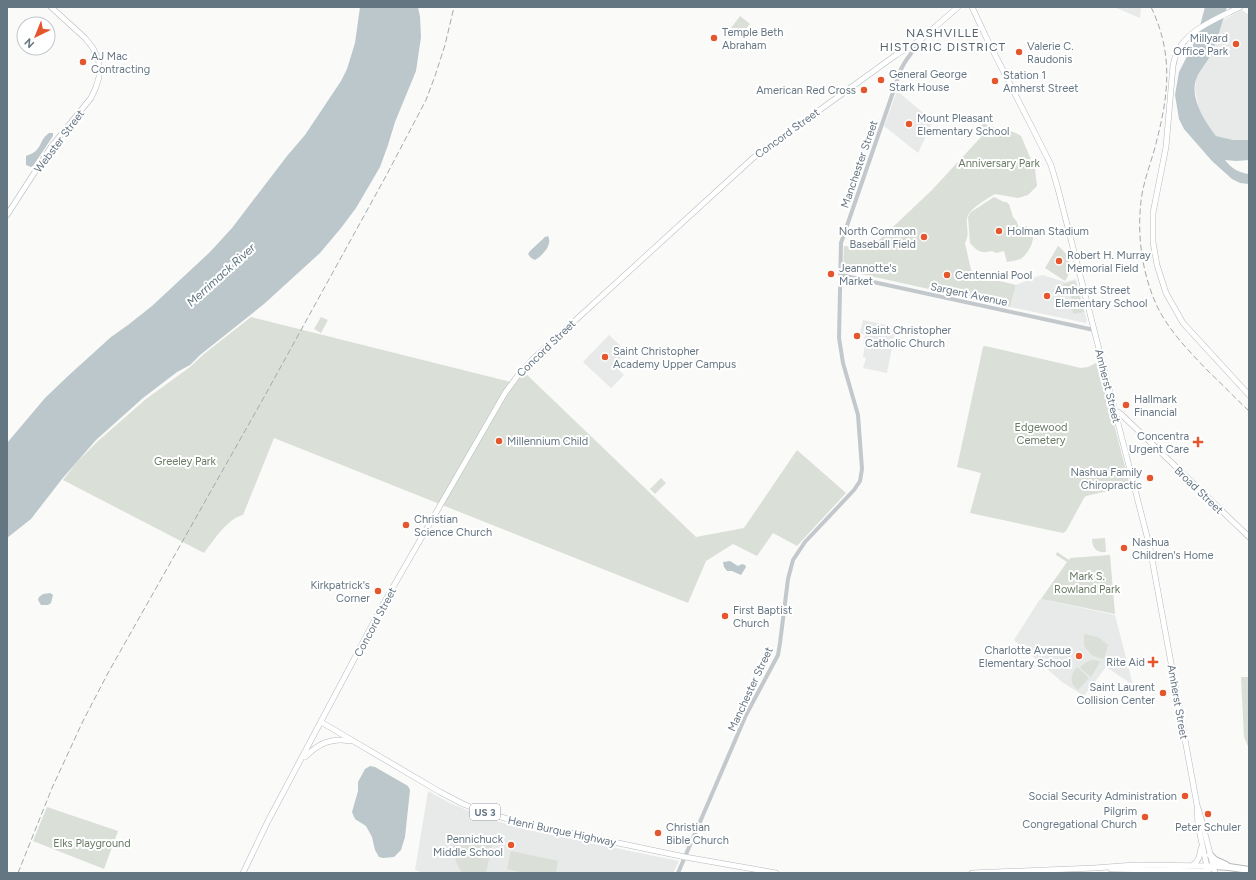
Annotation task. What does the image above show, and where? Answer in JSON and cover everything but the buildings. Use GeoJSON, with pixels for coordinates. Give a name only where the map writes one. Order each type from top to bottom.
{"type":"FeatureCollection","features":[{"type":"Feature","properties":{"kind":"highway"},"geometry":{"type":"LineString","coordinates":[[1210,855],[1215,860],[1229,867]]}},
{"type":"Feature","properties":{"kind":"highway"},"geometry":{"type":"LineString","coordinates":[[1209,869],[1229,867],[1249,870]]}},
{"type":"Feature","properties":{"kind":"main road","name":"Webster Street"},"geometry":{"type":"LineString","coordinates":[[7,215],[51,147],[91,98],[99,77],[99,62],[95,50],[51,7]]}},
{"type":"Feature","properties":{"kind":"main road","name":"Concord Street"},"geometry":{"type":"LineString","coordinates":[[243,873],[268,821],[389,595],[505,393],[518,374],[753,158],[894,56],[919,41],[958,7]]}},
{"type":"Feature","properties":{"kind":"main road","name":"Amherst Street"},"geometry":{"type":"LineString","coordinates":[[972,7],[1051,166],[1150,548],[1197,805],[1210,855],[1209,869]]}},
{"type":"Feature","properties":{"kind":"main road"},"geometry":{"type":"LineString","coordinates":[[1240,7],[1198,28],[1189,35],[1181,45],[1175,57],[1165,150],[1155,197],[1153,216],[1153,246],[1159,276],[1168,297],[1185,326],[1249,395]]}},
{"type":"Feature","properties":{"kind":"main road","name":"Broad Street"},"geometry":{"type":"LineString","coordinates":[[1115,412],[1122,415],[1249,537]]}},
{"type":"Feature","properties":{"kind":"main road","name":"Henri Burque Highway"},"geometry":{"type":"LineString","coordinates":[[321,722],[440,792],[463,804],[487,813],[522,823],[685,858],[776,873]]}},
{"type":"Feature","properties":{"kind":"main road"},"geometry":{"type":"LineString","coordinates":[[301,760],[317,746],[328,741],[338,740],[354,742]]}},
{"type":"Feature","properties":{"kind":"main road","name":"Amherst Street"},"geometry":{"type":"LineString","coordinates":[[1197,805],[1200,835],[1209,869],[1215,873]]}},
{"type":"Feature","properties":{"kind":"main road"},"geometry":{"type":"LineString","coordinates":[[1192,865],[1200,856],[1200,835]]}},
{"type":"Feature","properties":{"kind":"main road"},"geometry":{"type":"LineString","coordinates":[[972,873],[1130,865],[1192,865],[1209,869]]}},
{"type":"Feature","properties":{"kind":"main road"},"geometry":{"type":"LineString","coordinates":[[1094,868],[1200,871],[1209,869]]}},
{"type":"Feature","properties":{"kind":"street","name":"Manchester Street"},"geometry":{"type":"LineString","coordinates":[[678,873],[746,715],[778,655],[788,579],[793,560],[805,542],[854,490],[861,476],[862,469],[858,415],[844,368],[839,338],[841,250],[843,237],[900,72],[919,41]]}},
{"type":"Feature","properties":{"kind":"street","name":"Sargent Avenue"},"geometry":{"type":"LineString","coordinates":[[841,275],[1094,330]]}},
{"type":"Feature","properties":{"kind":"shaded area"},"geometry":{"type":"Polygon","coordinates":[[[1114,7],[1141,7],[1140,18],[1114,7]]]}},
{"type":"Feature","properties":{"kind":"shaded area"},"geometry":{"type":"Polygon","coordinates":[[[1242,10],[1249,15],[1249,140],[1233,140],[1216,136],[1206,123],[1199,109],[1195,90],[1196,78],[1210,57],[1223,20],[1242,10]]]}},
{"type":"Feature","properties":{"kind":"shaded area","name":"Mount Pleasant Elementary School"},"geometry":{"type":"Polygon","coordinates":[[[897,91],[933,121],[918,153],[884,126],[897,91]]]}},
{"type":"Feature","properties":{"kind":"shaded area","name":"Amherst Street Elementary School"},"geometry":{"type":"Polygon","coordinates":[[[1043,275],[1065,282],[1076,279],[1087,321],[1086,323],[1010,307],[1016,285],[1043,275]]]}},
{"type":"Feature","properties":{"kind":"shaded area"},"geometry":{"type":"Polygon","coordinates":[[[863,320],[896,327],[887,373],[863,368],[866,358],[863,357],[865,335],[860,333],[863,320]]]}},
{"type":"Feature","properties":{"kind":"shaded area","name":"Saint Christopher Academy Upper Campus"},"geometry":{"type":"Polygon","coordinates":[[[609,335],[627,352],[614,365],[624,375],[611,388],[583,362],[609,335]]]}},
{"type":"Feature","properties":{"kind":"shaded area","name":"Charlotte Avenue Elementary School"},"geometry":{"type":"Polygon","coordinates":[[[1040,599],[1115,615],[1133,685],[1106,667],[1084,696],[1062,682],[1014,640],[1040,599]]]}},
{"type":"Feature","properties":{"kind":"shaded area","name":"Pennichuck Middle School"},"geometry":{"type":"Polygon","coordinates":[[[428,791],[450,803],[486,818],[528,830],[679,861],[673,873],[424,873],[415,870],[428,791]]]}},
{"type":"Feature","properties":{"kind":"green space"},"geometry":{"type":"Polygon","coordinates":[[[740,16],[750,24],[740,36],[731,28],[740,16]]]}},
{"type":"Feature","properties":{"kind":"green space","name":"Anniversary Park"},"geometry":{"type":"Polygon","coordinates":[[[984,123],[988,126],[1017,133],[1021,136],[1035,169],[1037,186],[1028,195],[1018,198],[995,194],[974,208],[968,215],[967,219],[968,234],[965,243],[971,270],[983,277],[1016,285],[1010,307],[843,270],[844,246],[881,249],[876,243],[932,190],[981,137],[979,128],[984,123]]]}},
{"type":"Feature","properties":{"kind":"green space","name":"Holman Stadium"},"geometry":{"type":"Polygon","coordinates":[[[994,197],[1007,202],[1019,228],[1027,226],[1029,236],[1033,235],[1030,249],[1018,260],[1007,262],[1004,251],[996,253],[992,251],[982,252],[977,250],[970,243],[968,217],[971,212],[994,197]]]}},
{"type":"Feature","properties":{"kind":"green space","name":"Robert H. Murray Memorial Field"},"geometry":{"type":"Polygon","coordinates":[[[1058,246],[1068,258],[1070,267],[1065,281],[1045,268],[1058,246]]]}},
{"type":"Feature","properties":{"kind":"green space"},"geometry":{"type":"Polygon","coordinates":[[[1075,281],[1084,312],[1074,314],[1071,308],[1075,305],[1075,299],[1072,300],[1070,292],[1065,293],[1063,284],[1075,281]]]}},
{"type":"Feature","properties":{"kind":"green space","name":"Greeley Park"},"geometry":{"type":"Polygon","coordinates":[[[251,317],[515,383],[524,372],[696,537],[744,528],[797,450],[846,493],[797,546],[773,533],[757,556],[733,544],[706,561],[688,603],[274,438],[243,515],[237,517],[226,525],[204,553],[63,480],[77,462],[98,441],[146,399],[190,367],[251,317]]]}},
{"type":"Feature","properties":{"kind":"green space"},"geometry":{"type":"Polygon","coordinates":[[[321,317],[328,320],[321,333],[314,329],[321,317]]]}},
{"type":"Feature","properties":{"kind":"green space","name":"Edgewood Cemetery"},"geometry":{"type":"Polygon","coordinates":[[[985,346],[1081,368],[1088,367],[1098,362],[1130,486],[1086,496],[1066,531],[1063,533],[970,513],[981,473],[957,467],[983,347],[985,346]]]}},
{"type":"Feature","properties":{"kind":"green space"},"geometry":{"type":"Polygon","coordinates":[[[661,478],[666,483],[655,494],[650,489],[661,478]]]}},
{"type":"Feature","properties":{"kind":"green space"},"geometry":{"type":"Polygon","coordinates":[[[1105,538],[1106,552],[1100,552],[1094,547],[1092,539],[1105,538]]]}},
{"type":"Feature","properties":{"kind":"green space","name":"Mark S. Rowland Park"},"geometry":{"type":"Polygon","coordinates":[[[1057,552],[1069,560],[1070,558],[1110,555],[1115,614],[1041,599],[1067,562],[1056,555],[1057,552]]]}},
{"type":"Feature","properties":{"kind":"green space"},"geometry":{"type":"Polygon","coordinates":[[[1084,634],[1098,637],[1108,645],[1104,659],[1093,656],[1084,646],[1084,634]]]}},
{"type":"Feature","properties":{"kind":"green space"},"geometry":{"type":"Polygon","coordinates":[[[1095,660],[1100,662],[1091,677],[1080,668],[1086,662],[1095,660]]]}},
{"type":"Feature","properties":{"kind":"green space"},"geometry":{"type":"Polygon","coordinates":[[[1077,667],[1089,678],[1078,690],[1072,682],[1073,673],[1077,667]]]}},
{"type":"Feature","properties":{"kind":"green space"},"geometry":{"type":"Polygon","coordinates":[[[1241,677],[1249,677],[1249,749],[1244,737],[1241,677]]]}},
{"type":"Feature","properties":{"kind":"green space","name":"Elks Playground"},"geometry":{"type":"Polygon","coordinates":[[[47,807],[118,831],[104,869],[33,841],[47,807]]]}},
{"type":"Feature","properties":{"kind":"green space"},"geometry":{"type":"Polygon","coordinates":[[[454,837],[492,845],[486,873],[462,873],[455,856],[454,837]]]}},
{"type":"Feature","properties":{"kind":"green space"},"geometry":{"type":"Polygon","coordinates":[[[511,851],[558,861],[556,873],[524,873],[507,869],[511,851]]]}},
{"type":"Feature","properties":{"kind":"water","name":"Merrimack River"},"geometry":{"type":"Polygon","coordinates":[[[360,7],[418,7],[421,37],[416,71],[395,122],[380,167],[356,208],[320,253],[264,304],[200,355],[190,365],[177,372],[143,398],[96,440],[62,479],[31,519],[7,538],[7,443],[45,398],[68,376],[111,337],[152,306],[210,252],[232,228],[305,135],[341,81],[347,69],[355,43],[360,7]]]}},
{"type":"Feature","properties":{"kind":"water"},"geometry":{"type":"Polygon","coordinates":[[[1205,7],[1227,7],[1213,50],[1197,77],[1195,84],[1196,100],[1207,124],[1216,136],[1233,140],[1249,140],[1249,160],[1225,160],[1236,170],[1249,174],[1249,184],[1240,183],[1232,179],[1212,161],[1184,129],[1179,119],[1175,95],[1179,72],[1197,37],[1205,7]]]}},
{"type":"Feature","properties":{"kind":"water"},"geometry":{"type":"Polygon","coordinates":[[[49,133],[53,133],[53,136],[33,166],[31,167],[26,165],[26,156],[36,151],[45,136],[49,133]]]}},
{"type":"Feature","properties":{"kind":"water"},"geometry":{"type":"Polygon","coordinates":[[[548,236],[549,243],[546,250],[535,260],[531,258],[528,254],[530,251],[548,236]]]}},
{"type":"Feature","properties":{"kind":"water"},"geometry":{"type":"Polygon","coordinates":[[[730,561],[738,566],[742,564],[745,565],[746,567],[741,575],[732,571],[727,571],[723,562],[730,561]]]}},
{"type":"Feature","properties":{"kind":"water"},"geometry":{"type":"Polygon","coordinates":[[[50,593],[53,595],[51,603],[48,605],[41,605],[38,600],[39,597],[43,594],[50,593]]]}},
{"type":"Feature","properties":{"kind":"water"},"geometry":{"type":"Polygon","coordinates":[[[370,766],[375,767],[408,786],[410,790],[405,837],[401,850],[394,857],[379,857],[375,850],[372,837],[366,826],[355,819],[352,812],[358,791],[358,782],[365,769],[370,766]]]}},
{"type":"Feature","properties":{"kind":"railway"},"geometry":{"type":"LineString","coordinates":[[18,873],[52,788],[83,721],[108,673],[263,399],[386,176],[426,100],[445,45],[454,7]]}},
{"type":"Feature","properties":{"kind":"railway"},"geometry":{"type":"LineString","coordinates":[[1151,7],[1159,25],[1164,43],[1167,78],[1163,114],[1141,201],[1140,241],[1144,267],[1151,292],[1161,314],[1167,323],[1186,348],[1249,411]]}},
{"type":"Feature","properties":{"kind":"place","name":"Temple Beth Abraham"},"geometry":{"type":"Point","coordinates":[714,38]}},
{"type":"Feature","properties":{"kind":"place","name":"Millyard Office Park"},"geometry":{"type":"Point","coordinates":[1236,44]}},
{"type":"Feature","properties":{"kind":"place","name":"Valerie C. Raudonis"},"geometry":{"type":"Point","coordinates":[1019,52]}},
{"type":"Feature","properties":{"kind":"place","name":"AJ Mac Contracting"},"geometry":{"type":"Point","coordinates":[83,62]}},
{"type":"Feature","properties":{"kind":"place","name":"General George Stark House"},"geometry":{"type":"Point","coordinates":[881,80]}},
{"type":"Feature","properties":{"kind":"place","name":"Station 1 Amherst Street"},"geometry":{"type":"Point","coordinates":[995,81]}},
{"type":"Feature","properties":{"kind":"place","name":"American Red Cross"},"geometry":{"type":"Point","coordinates":[864,90]}},
{"type":"Feature","properties":{"kind":"place","name":"Mount Pleasant Elementary School"},"geometry":{"type":"Point","coordinates":[909,124]}},
{"type":"Feature","properties":{"kind":"place","name":"Holman Stadium"},"geometry":{"type":"Point","coordinates":[999,231]}},
{"type":"Feature","properties":{"kind":"place","name":"North Common Baseball Field"},"geometry":{"type":"Point","coordinates":[924,237]}},
{"type":"Feature","properties":{"kind":"place","name":"Robert H. Murray Memorial Field"},"geometry":{"type":"Point","coordinates":[1059,261]}},
{"type":"Feature","properties":{"kind":"place","name":"Jeannotte's Market"},"geometry":{"type":"Point","coordinates":[831,274]}},
{"type":"Feature","properties":{"kind":"place","name":"Centennial Pool"},"geometry":{"type":"Point","coordinates":[947,275]}},
{"type":"Feature","properties":{"kind":"place","name":"Amherst Street Elementary School"},"geometry":{"type":"Point","coordinates":[1047,296]}},
{"type":"Feature","properties":{"kind":"place","name":"Saint Christopher Catholic Church"},"geometry":{"type":"Point","coordinates":[857,336]}},
{"type":"Feature","properties":{"kind":"place","name":"Saint Christopher Academy Upper Campus"},"geometry":{"type":"Point","coordinates":[605,357]}},
{"type":"Feature","properties":{"kind":"place","name":"Hallmark Financial"},"geometry":{"type":"Point","coordinates":[1126,405]}},
{"type":"Feature","properties":{"kind":"place","name":"Millennium Child"},"geometry":{"type":"Point","coordinates":[499,441]}},
{"type":"Feature","properties":{"kind":"place","name":"Concentra Urgent Care"},"geometry":{"type":"Point","coordinates":[1198,442]}},
{"type":"Feature","properties":{"kind":"place","name":"Nashua Family Chiropractic"},"geometry":{"type":"Point","coordinates":[1150,478]}},
{"type":"Feature","properties":{"kind":"place","name":"Christian Science Church"},"geometry":{"type":"Point","coordinates":[406,525]}},
{"type":"Feature","properties":{"kind":"place","name":"Nashua Children's Home"},"geometry":{"type":"Point","coordinates":[1124,548]}},
{"type":"Feature","properties":{"kind":"place","name":"Kirkpatrick's Corner"},"geometry":{"type":"Point","coordinates":[378,591]}},
{"type":"Feature","properties":{"kind":"place","name":"First Baptist Church"},"geometry":{"type":"Point","coordinates":[725,616]}},
{"type":"Feature","properties":{"kind":"place","name":"Charlotte Avenue Elementary School"},"geometry":{"type":"Point","coordinates":[1079,656]}},
{"type":"Feature","properties":{"kind":"place","name":"Rite Aid"},"geometry":{"type":"Point","coordinates":[1153,662]}},
{"type":"Feature","properties":{"kind":"place","name":"Saint Laurent Collision Center"},"geometry":{"type":"Point","coordinates":[1163,693]}},
{"type":"Feature","properties":{"kind":"place","name":"Social Security Administration"},"geometry":{"type":"Point","coordinates":[1185,796]}},
{"type":"Feature","properties":{"kind":"place","name":"Peter Schuler"},"geometry":{"type":"Point","coordinates":[1208,814]}},
{"type":"Feature","properties":{"kind":"place","name":"Pilgrim Congregational Church"},"geometry":{"type":"Point","coordinates":[1145,817]}},
{"type":"Feature","properties":{"kind":"place","name":"Christian Bible Church"},"geometry":{"type":"Point","coordinates":[658,833]}},
{"type":"Feature","properties":{"kind":"place","name":"Pennichuck Middle School"},"geometry":{"type":"Point","coordinates":[511,845]}},
{"type":"Feature","properties":{"kind":"district","name":"NASHVILLE HISTORIC DISTRICT"},"geometry":{"type":"Point","coordinates":[943,40]}}]}
